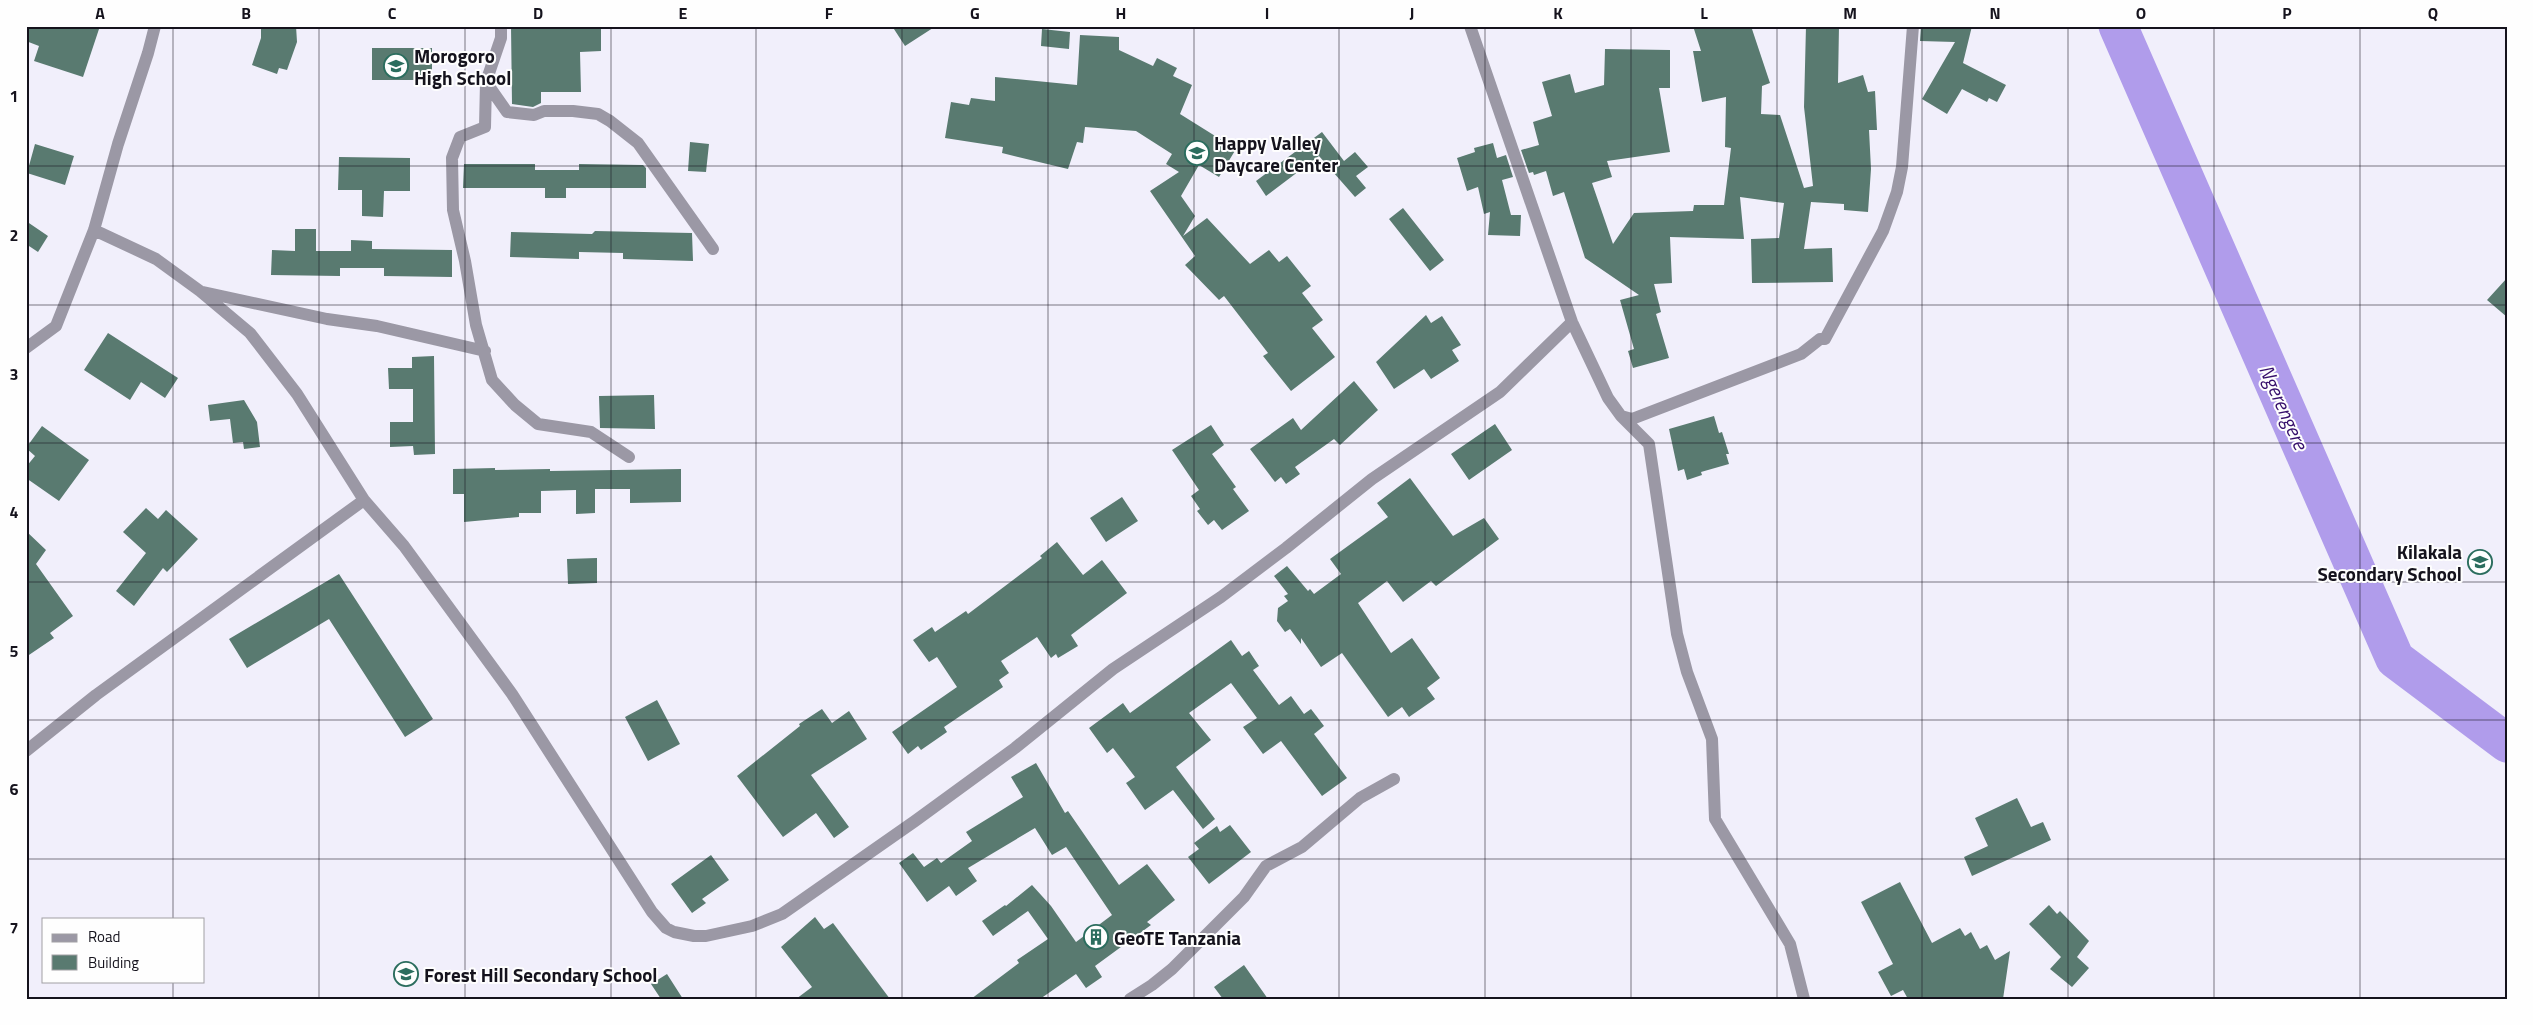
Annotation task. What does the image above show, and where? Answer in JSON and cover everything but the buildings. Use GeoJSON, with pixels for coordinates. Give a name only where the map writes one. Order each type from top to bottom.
{"type":"FeatureCollection","features":[{"type":"Feature","properties":{"kind":"street"},"geometry":{"type":"LineString","coordinates":[[26,348],[56,326],[94,230],[155,26]]}},
{"type":"Feature","properties":{"kind":"street"},"geometry":{"type":"LineString","coordinates":[[501,26],[501,38],[486,82],[485,127],[460,136],[452,158],[453,210],[466,260],[476,325],[492,380],[515,405],[538,424],[591,432],[629,457]]}},
{"type":"Feature","properties":{"kind":"street"},"geometry":{"type":"LineString","coordinates":[[1470,26],[1572,322],[1608,398],[1621,416],[1650,444],[1677,634],[1686,672],[1712,739],[1715,819],[1790,944],[1804,999]]}},
{"type":"Feature","properties":{"kind":"street"},"geometry":{"type":"LineString","coordinates":[[1621,416],[1636,418],[1663,408],[1801,354],[1820,339],[1825,339],[1883,231],[1897,192],[1902,167],[1913,26]]}},
{"type":"Feature","properties":{"kind":"street"},"geometry":{"type":"LineString","coordinates":[[486,82],[508,112],[534,115],[544,111],[598,114],[610,121],[638,143],[713,248]]}},
{"type":"Feature","properties":{"kind":"street"},"geometry":{"type":"LineString","coordinates":[[94,230],[156,259],[200,291],[250,333],[297,394],[364,500],[404,546],[512,694],[652,912],[666,928],[674,932],[706,936],[752,926],[782,914],[915,821],[1015,748],[1113,669],[1221,597],[1286,548],[1372,478],[1500,392],[1572,322]]}},
{"type":"Feature","properties":{"kind":"street"},"geometry":{"type":"LineString","coordinates":[[200,291],[327,319],[377,326],[484,351]]}},
{"type":"Feature","properties":{"kind":"street"},"geometry":{"type":"LineString","coordinates":[[26,751],[96,695],[364,500]]}},
{"type":"Feature","properties":{"kind":"street"},"geometry":{"type":"LineString","coordinates":[[1130,999],[1150,994],[1172,968],[1244,897],[1266,866],[1302,847],[1360,798],[1394,779]]}},
{"type":"Feature","properties":{"kind":"waterway","name":"Ngerengere"},"geometry":{"type":"LineString","coordinates":[[2118,26],[2395,659],[2507,743]]}},
{"type":"Feature","properties":{"kind":"place","name":"Morogoro High School"},"geometry":{"type":"Point","coordinates":[396,66]}},
{"type":"Feature","properties":{"kind":"place","name":"Happy Valley Daycare Center"},"geometry":{"type":"Point","coordinates":[1197,153]}},
{"type":"Feature","properties":{"kind":"place","name":"Kilakala Secondary School"},"geometry":{"type":"Point","coordinates":[2480,562]}},
{"type":"Feature","properties":{"kind":"place","name":"GeoTE Tanzania"},"geometry":{"type":"Point","coordinates":[1096,937]}},
{"type":"Feature","properties":{"kind":"place","name":"Forest Hill Secondary School"},"geometry":{"type":"Point","coordinates":[406,974]}}]}
